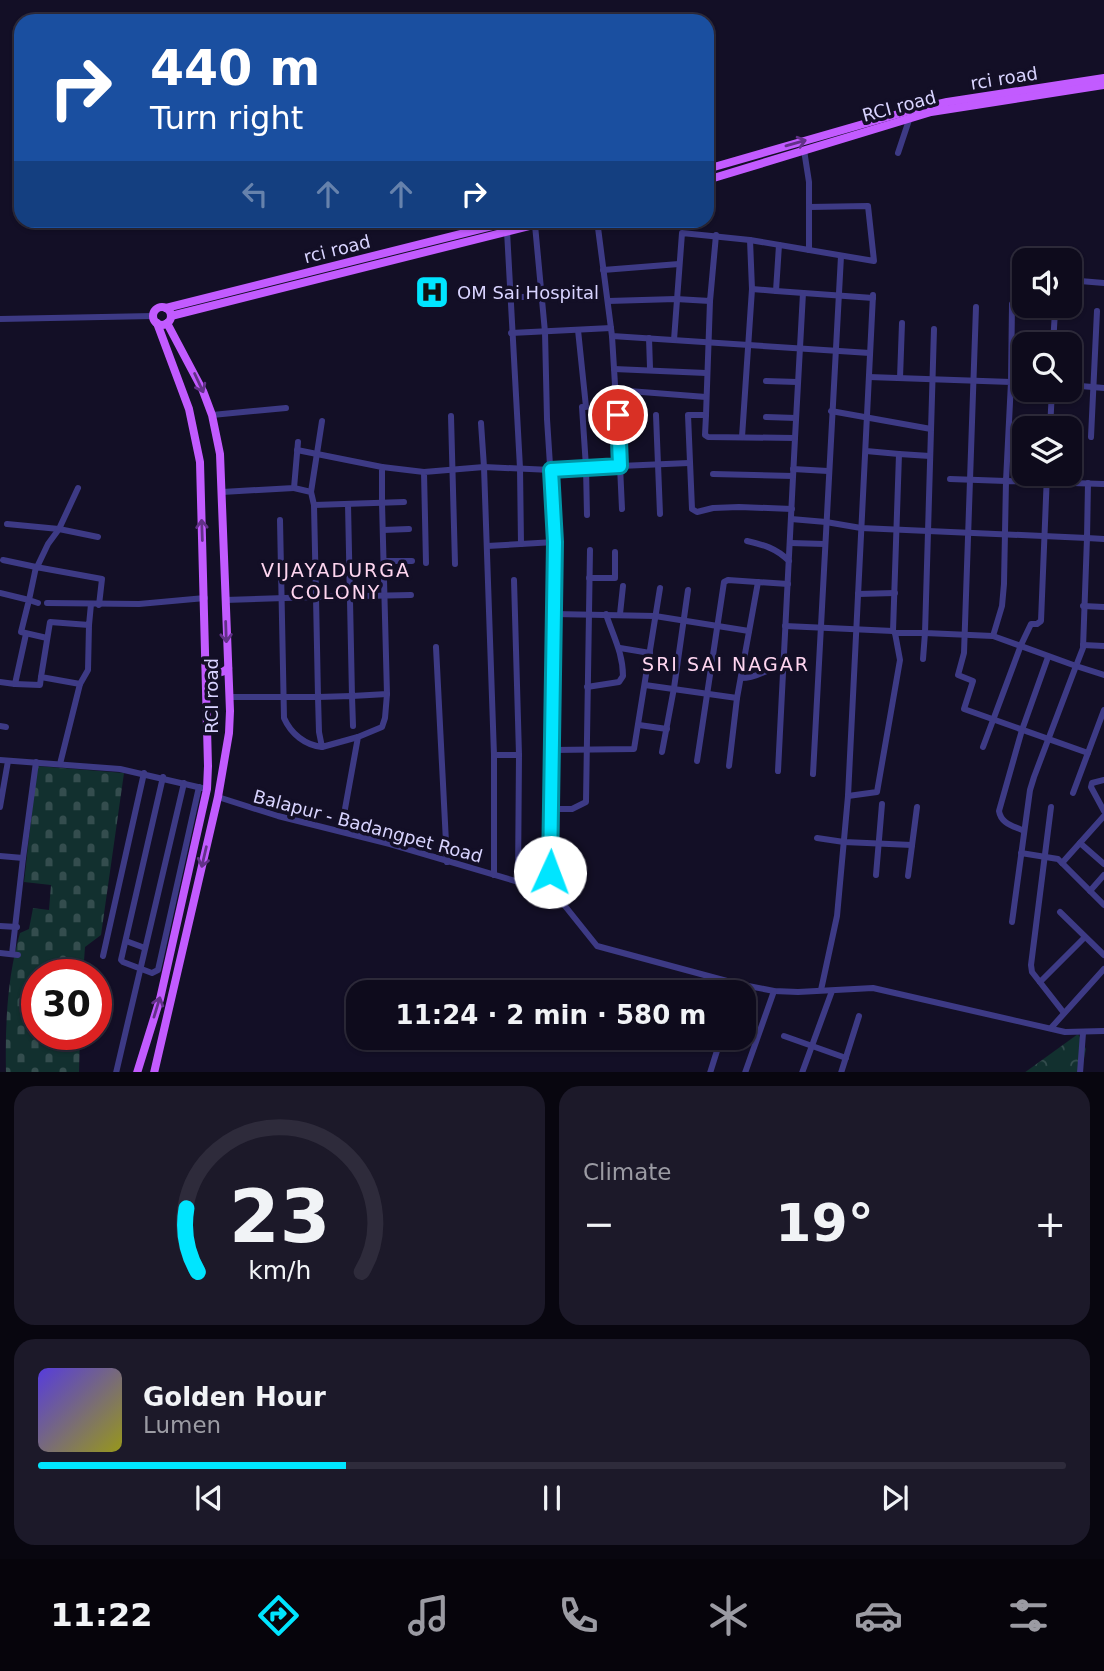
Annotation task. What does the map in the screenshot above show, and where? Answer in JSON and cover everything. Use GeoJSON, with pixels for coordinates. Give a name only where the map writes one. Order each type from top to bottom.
{"type":"FeatureCollection","features":[{"type":"Feature","properties":{"kind":"main road","name":"rci road"},"geometry":{"type":"LineString","coordinates":[[714,167],[912,110],[999,98],[1104,78]]}},
{"type":"Feature","properties":{"kind":"main road","name":"RCI road"},"geometry":{"type":"LineString","coordinates":[[714,178],[910,117],[999,98],[1104,85]]}},
{"type":"Feature","properties":{"kind":"main road"},"geometry":{"type":"LineString","coordinates":[[774,149],[777,159]]}},
{"type":"Feature","properties":{"kind":"main road"},"geometry":{"type":"LineString","coordinates":[[481,233],[494,228]]}},
{"type":"Feature","properties":{"kind":"main road","name":"RCI road"},"geometry":{"type":"LineString","coordinates":[[154,1072],[218,797],[229,733],[220,454],[212,415],[168,316],[481,233],[521,228]]}},
{"type":"Feature","properties":{"kind":"main road"},"geometry":{"type":"LineString","coordinates":[[137,1072],[160,999],[203,788],[207,681],[201,480],[195,434],[179,381],[155,320],[158,308],[168,316],[162,325],[155,320]]}},
{"type":"Feature","properties":{"kind":"main road"},"geometry":{"type":"LineString","coordinates":[[206,667],[215,673],[222,673],[228,668]]}},
{"type":"Feature","properties":{"kind":"main road"},"geometry":{"type":"LineString","coordinates":[[207,681],[216,676],[228,680]]}},
{"type":"Feature","properties":{"kind":"street"},"geometry":{"type":"LineString","coordinates":[[898,153],[910,117]]}},
{"type":"Feature","properties":{"kind":"street"},"geometry":{"type":"LineString","coordinates":[[804,150],[809,182],[809,250]]}},
{"type":"Feature","properties":{"kind":"street"},"geometry":{"type":"LineString","coordinates":[[674,340],[682,233],[750,240],[874,261],[868,206],[809,207]]}},
{"type":"Feature","properties":{"kind":"street"},"geometry":{"type":"LineString","coordinates":[[535,228],[545,332],[547,419],[555,542],[549,891]]}},
{"type":"Feature","properties":{"kind":"street"},"geometry":{"type":"LineString","coordinates":[[598,228],[616,390],[622,509]]}},
{"type":"Feature","properties":{"kind":"street"},"geometry":{"type":"LineString","coordinates":[[507,231],[520,468],[521,544]]}},
{"type":"Feature","properties":{"kind":"street"},"geometry":{"type":"LineString","coordinates":[[716,236],[706,373],[706,437],[795,438]]}},
{"type":"Feature","properties":{"kind":"street"},"geometry":{"type":"LineString","coordinates":[[742,437],[752,289],[750,240]]}},
{"type":"Feature","properties":{"kind":"street"},"geometry":{"type":"LineString","coordinates":[[776,291],[779,245]]}},
{"type":"Feature","properties":{"kind":"street"},"geometry":{"type":"LineString","coordinates":[[813,774],[841,256]]}},
{"type":"Feature","properties":{"kind":"street"},"geometry":{"type":"LineString","coordinates":[[603,270],[679,264]]}},
{"type":"Feature","properties":{"kind":"street"},"geometry":{"type":"LineString","coordinates":[[1082,281],[1104,283]]}},
{"type":"Feature","properties":{"kind":"street"},"geometry":{"type":"LineString","coordinates":[[752,289],[873,296],[848,796],[837,916],[821,990]]}},
{"type":"Feature","properties":{"kind":"street"},"geometry":{"type":"LineString","coordinates":[[778,771],[803,293]]}},
{"type":"Feature","properties":{"kind":"street"},"geometry":{"type":"LineString","coordinates":[[522,297],[542,296]]}},
{"type":"Feature","properties":{"kind":"street"},"geometry":{"type":"LineString","coordinates":[[608,301],[710,300]]}},
{"type":"Feature","properties":{"kind":"street"},"geometry":{"type":"LineString","coordinates":[[993,636],[1002,606],[1012,304]]}},
{"type":"Feature","properties":{"kind":"street"},"geometry":{"type":"LineString","coordinates":[[976,307],[964,653],[958,675],[974,681],[964,709],[1088,754]]}},
{"type":"Feature","properties":{"kind":"street"},"geometry":{"type":"LineString","coordinates":[[1091,437],[1094,387],[1100,352],[1097,312]]}},
{"type":"Feature","properties":{"kind":"street"},"geometry":{"type":"LineString","coordinates":[[0,319],[155,320]]}},
{"type":"Feature","properties":{"kind":"street"},"geometry":{"type":"LineString","coordinates":[[900,378],[901,323]]}},
{"type":"Feature","properties":{"kind":"street"},"geometry":{"type":"LineString","coordinates":[[923,659],[934,329]]}},
{"type":"Feature","properties":{"kind":"street"},"geometry":{"type":"LineString","coordinates":[[511,333],[578,330],[674,340],[870,353]]}},
{"type":"Feature","properties":{"kind":"street"},"geometry":{"type":"LineString","coordinates":[[578,330],[586,407],[582,407],[587,515]]}},
{"type":"Feature","properties":{"kind":"street"},"geometry":{"type":"LineString","coordinates":[[649,338],[650,368]]}},
{"type":"Feature","properties":{"kind":"street"},"geometry":{"type":"LineString","coordinates":[[614,369],[650,368],[706,373]]}},
{"type":"Feature","properties":{"kind":"street"},"geometry":{"type":"LineString","coordinates":[[869,377],[1011,382]]}},
{"type":"Feature","properties":{"kind":"street"},"geometry":{"type":"LineString","coordinates":[[766,381],[797,382]]}},
{"type":"Feature","properties":{"kind":"street"},"geometry":{"type":"LineString","coordinates":[[1082,386],[1104,387]]}},
{"type":"Feature","properties":{"kind":"street"},"geometry":{"type":"LineString","coordinates":[[616,390],[706,397]]}},
{"type":"Feature","properties":{"kind":"street"},"geometry":{"type":"LineString","coordinates":[[212,415],[286,408]]}},
{"type":"Feature","properties":{"kind":"street"},"geometry":{"type":"LineString","coordinates":[[831,411],[931,429]]}},
{"type":"Feature","properties":{"kind":"street"},"geometry":{"type":"LineString","coordinates":[[656,415],[660,513]]}},
{"type":"Feature","properties":{"kind":"street"},"geometry":{"type":"LineString","coordinates":[[706,415],[688,415],[692,509],[697,512],[739,507],[792,509]]}},
{"type":"Feature","properties":{"kind":"street"},"geometry":{"type":"LineString","coordinates":[[451,416],[455,564]]}},
{"type":"Feature","properties":{"kind":"street"},"geometry":{"type":"LineString","coordinates":[[766,417],[796,418]]}},
{"type":"Feature","properties":{"kind":"street"},"geometry":{"type":"LineString","coordinates":[[322,421],[311,492],[314,505],[318,732],[322,747]]}},
{"type":"Feature","properties":{"kind":"street"},"geometry":{"type":"LineString","coordinates":[[481,423],[494,755],[494,875]]}},
{"type":"Feature","properties":{"kind":"street"},"geometry":{"type":"LineString","coordinates":[[293,488],[298,442]]}},
{"type":"Feature","properties":{"kind":"street"},"geometry":{"type":"LineString","coordinates":[[297,450],[317,456],[424,472],[484,467],[551,470],[690,463]]}},
{"type":"Feature","properties":{"kind":"street"},"geometry":{"type":"LineString","coordinates":[[866,451],[930,456]]}},
{"type":"Feature","properties":{"kind":"street"},"geometry":{"type":"LineString","coordinates":[[848,796],[877,792],[900,660],[894,632],[899,454]]}},
{"type":"Feature","properties":{"kind":"street"},"geometry":{"type":"LineString","coordinates":[[279,520],[283,697],[284,718],[288,727],[304,742],[322,747],[382,727],[386,718],[387,694],[382,467]]}},
{"type":"Feature","properties":{"kind":"street"},"geometry":{"type":"LineString","coordinates":[[713,474],[828,471]]}},
{"type":"Feature","properties":{"kind":"street"},"geometry":{"type":"LineString","coordinates":[[424,472],[426,563]]}},
{"type":"Feature","properties":{"kind":"street"},"geometry":{"type":"LineString","coordinates":[[950,479],[1012,481]]}},
{"type":"Feature","properties":{"kind":"street"},"geometry":{"type":"LineString","coordinates":[[1082,482],[1104,484]]}},
{"type":"Feature","properties":{"kind":"street"},"geometry":{"type":"LineString","coordinates":[[1012,922],[1030,790],[1083,645],[1088,483]]}},
{"type":"Feature","properties":{"kind":"street"},"geometry":{"type":"LineString","coordinates":[[983,747],[1021,645],[1031,624],[1041,621],[1047,486]]}},
{"type":"Feature","properties":{"kind":"street"},"geometry":{"type":"LineString","coordinates":[[47,638],[21,632],[36,567],[59,529],[78,488]]}},
{"type":"Feature","properties":{"kind":"street"},"geometry":{"type":"LineString","coordinates":[[222,492],[293,488],[311,492]]}},
{"type":"Feature","properties":{"kind":"street"},"geometry":{"type":"LineString","coordinates":[[314,505],[404,502]]}},
{"type":"Feature","properties":{"kind":"street"},"geometry":{"type":"LineString","coordinates":[[348,504],[353,726]]}},
{"type":"Feature","properties":{"kind":"street"},"geometry":{"type":"LineString","coordinates":[[791,519],[861,528],[1104,538]]}},
{"type":"Feature","properties":{"kind":"street"},"geometry":{"type":"LineString","coordinates":[[7,524],[59,529],[98,537]]}},
{"type":"Feature","properties":{"kind":"street"},"geometry":{"type":"LineString","coordinates":[[383,530],[409,529]]}},
{"type":"Feature","properties":{"kind":"street"},"geometry":{"type":"LineString","coordinates":[[747,541],[779,551],[789,561]]}},
{"type":"Feature","properties":{"kind":"street"},"geometry":{"type":"LineString","coordinates":[[487,546],[555,542]]}},
{"type":"Feature","properties":{"kind":"street"},"geometry":{"type":"LineString","coordinates":[[790,543],[825,544]]}},
{"type":"Feature","properties":{"kind":"street"},"geometry":{"type":"LineString","coordinates":[[552,809],[572,809],[586,802],[590,550]]}},
{"type":"Feature","properties":{"kind":"street"},"geometry":{"type":"LineString","coordinates":[[589,578],[615,578],[615,552]]}},
{"type":"Feature","properties":{"kind":"street"},"geometry":{"type":"LineString","coordinates":[[3,560],[102,579],[89,625],[88,670],[80,684],[60,764]]}},
{"type":"Feature","properties":{"kind":"street"},"geometry":{"type":"LineString","coordinates":[[384,561],[412,561]]}},
{"type":"Feature","properties":{"kind":"street"},"geometry":{"type":"LineString","coordinates":[[514,580],[519,755],[518,881]]}},
{"type":"Feature","properties":{"kind":"street"},"geometry":{"type":"LineString","coordinates":[[697,761],[725,580],[788,584]]}},
{"type":"Feature","properties":{"kind":"street"},"geometry":{"type":"LineString","coordinates":[[729,766],[737,698],[758,582]]}},
{"type":"Feature","properties":{"kind":"street"},"geometry":{"type":"LineString","coordinates":[[620,614],[623,586]]}},
{"type":"Feature","properties":{"kind":"street"},"geometry":{"type":"LineString","coordinates":[[553,750],[634,748],[660,588]]}},
{"type":"Feature","properties":{"kind":"street"},"geometry":{"type":"LineString","coordinates":[[662,752],[688,590]]}},
{"type":"Feature","properties":{"kind":"street"},"geometry":{"type":"LineString","coordinates":[[0,593],[38,603]]}},
{"type":"Feature","properties":{"kind":"street"},"geometry":{"type":"LineString","coordinates":[[858,594],[894,593]]}},
{"type":"Feature","properties":{"kind":"street"},"geometry":{"type":"LineString","coordinates":[[225,600],[411,594]]}},
{"type":"Feature","properties":{"kind":"street"},"geometry":{"type":"LineString","coordinates":[[47,603],[95,604],[205,598]]}},
{"type":"Feature","properties":{"kind":"street"},"geometry":{"type":"LineString","coordinates":[[1083,606],[1104,607]]}},
{"type":"Feature","properties":{"kind":"street"},"geometry":{"type":"LineString","coordinates":[[554,614],[655,617],[749,631]]}},
{"type":"Feature","properties":{"kind":"street"},"geometry":{"type":"LineString","coordinates":[[587,687],[619,681],[622,676],[620,648],[606,614]]}},
{"type":"Feature","properties":{"kind":"street"},"geometry":{"type":"LineString","coordinates":[[0,681],[40,685],[50,622],[89,625]]}},
{"type":"Feature","properties":{"kind":"street"},"geometry":{"type":"LineString","coordinates":[[785,626],[993,636],[1104,675]]}},
{"type":"Feature","properties":{"kind":"street"},"geometry":{"type":"LineString","coordinates":[[15,684],[26,634]]}},
{"type":"Feature","properties":{"kind":"street"},"geometry":{"type":"LineString","coordinates":[[1083,645],[1104,646]]}},
{"type":"Feature","properties":{"kind":"street"},"geometry":{"type":"LineString","coordinates":[[436,647],[447,862]]}},
{"type":"Feature","properties":{"kind":"street"},"geometry":{"type":"LineString","coordinates":[[620,648],[650,653]]}},
{"type":"Feature","properties":{"kind":"street"},"geometry":{"type":"LineString","coordinates":[[1024,831],[1004,822],[999,811],[1022,730],[1048,656]]}},
{"type":"Feature","properties":{"kind":"street"},"geometry":{"type":"LineString","coordinates":[[741,678],[754,678],[769,668],[782,669]]}},
{"type":"Feature","properties":{"kind":"street"},"geometry":{"type":"LineString","coordinates":[[41,677],[80,684]]}},
{"type":"Feature","properties":{"kind":"street"},"geometry":{"type":"LineString","coordinates":[[645,685],[737,698]]}},
{"type":"Feature","properties":{"kind":"street"},"geometry":{"type":"LineString","coordinates":[[229,697],[387,694]]}},
{"type":"Feature","properties":{"kind":"street"},"geometry":{"type":"LineString","coordinates":[[1073,793],[1104,710]]}},
{"type":"Feature","properties":{"kind":"street"},"geometry":{"type":"LineString","coordinates":[[639,725],[667,729]]}},
{"type":"Feature","properties":{"kind":"street"},"geometry":{"type":"LineString","coordinates":[[341,831],[358,737]]}},
{"type":"Feature","properties":{"kind":"street"},"geometry":{"type":"LineString","coordinates":[[494,755],[519,755]]}},
{"type":"Feature","properties":{"kind":"street"},"geometry":{"type":"LineString","coordinates":[[0,807],[4,760],[144,773],[203,788],[158,970],[152,973],[121,960],[163,778]]}},
{"type":"Feature","properties":{"kind":"street"},"geometry":{"type":"LineString","coordinates":[[0,953],[15,954],[23,858],[36,762]]}},
{"type":"Feature","properties":{"kind":"street"},"geometry":{"type":"LineString","coordinates":[[103,956],[144,773]]}},
{"type":"Feature","properties":{"kind":"street"},"geometry":{"type":"LineString","coordinates":[[1091,787],[1092,783],[1104,780]]}},
{"type":"Feature","properties":{"kind":"street"},"geometry":{"type":"LineString","coordinates":[[1062,863],[1104,814],[1091,787],[1077,782]]}},
{"type":"Feature","properties":{"kind":"street"},"geometry":{"type":"LineString","coordinates":[[116,1072],[184,783]]}},
{"type":"Feature","properties":{"kind":"street","name":"Balapur - Badangpet Road"},"geometry":{"type":"LineString","coordinates":[[218,797],[549,891],[557,896],[597,946],[723,980]]}},
{"type":"Feature","properties":{"kind":"street"},"geometry":{"type":"LineString","coordinates":[[876,875],[883,804]]}},
{"type":"Feature","properties":{"kind":"street"},"geometry":{"type":"LineString","coordinates":[[908,876],[917,807]]}},
{"type":"Feature","properties":{"kind":"street"},"geometry":{"type":"LineString","coordinates":[[1051,807],[1031,953],[1032,972],[1064,1013]]}},
{"type":"Feature","properties":{"kind":"street"},"geometry":{"type":"LineString","coordinates":[[817,838],[912,845]]}},
{"type":"Feature","properties":{"kind":"street"},"geometry":{"type":"LineString","coordinates":[[1080,843],[1104,864]]}},
{"type":"Feature","properties":{"kind":"street"},"geometry":{"type":"LineString","coordinates":[[1021,853],[1058,859],[1104,905]]}},
{"type":"Feature","properties":{"kind":"street"},"geometry":{"type":"LineString","coordinates":[[0,866],[1,856],[23,858]]}},
{"type":"Feature","properties":{"kind":"street"},"geometry":{"type":"LineString","coordinates":[[1090,891],[1104,875]]}},
{"type":"Feature","properties":{"kind":"street"},"geometry":{"type":"LineString","coordinates":[[1060,912],[1104,955]]}},
{"type":"Feature","properties":{"kind":"street"},"geometry":{"type":"LineString","coordinates":[[0,926],[17,927]]}},
{"type":"Feature","properties":{"kind":"street"},"geometry":{"type":"LineString","coordinates":[[1040,982],[1085,937]]}},
{"type":"Feature","properties":{"kind":"street"},"geometry":{"type":"LineString","coordinates":[[126,941],[145,948]]}},
{"type":"Feature","properties":{"kind":"street"},"geometry":{"type":"LineString","coordinates":[[1051,1028],[1104,969]]}},
{"type":"Feature","properties":{"kind":"street","name":"Balapur - Badangpet Road"},"geometry":{"type":"LineString","coordinates":[[756,988],[774,991],[873,988],[1051,1028],[1083,1033],[1104,1031]]}},
{"type":"Feature","properties":{"kind":"street"},"geometry":{"type":"LineString","coordinates":[[745,1072],[774,991]]}},
{"type":"Feature","properties":{"kind":"street"},"geometry":{"type":"LineString","coordinates":[[802,1072],[832,991]]}},
{"type":"Feature","properties":{"kind":"street"},"geometry":{"type":"LineString","coordinates":[[841,1072],[859,1016]]}},
{"type":"Feature","properties":{"kind":"street"},"geometry":{"type":"LineString","coordinates":[[1080,1072],[1083,1033]]}},
{"type":"Feature","properties":{"kind":"street"},"geometry":{"type":"LineString","coordinates":[[783,1036],[846,1058]]}},
{"type":"Feature","properties":{"kind":"street"},"geometry":{"type":"LineString","coordinates":[[710,1072],[717,1050]]}},
{"type":"Feature","properties":{"kind":"green space"},"geometry":{"type":"Polygon","coordinates":[[[37,766],[124,773],[101,935],[85,947],[84,959],[21,959],[21,1050],[80,1050],[79,1072],[6,1072],[8,1002],[20,933],[29,929],[33,908],[49,910],[51,885],[24,882],[37,766]]]}},
{"type":"Feature","properties":{"kind":"green space"},"geometry":{"type":"Polygon","coordinates":[[[1078,1034],[1086,1049],[1081,1072],[1025,1072],[1078,1034]]]}},
{"type":"Feature","properties":{"kind":"place","name":"OM Sai Hospital"},"geometry":{"type":"Point","coordinates":[432,292]}},
{"type":"Feature","properties":{"kind":"district","name":"VIJAYADURGA COLONY"},"geometry":{"type":"Point","coordinates":[336,581]}},
{"type":"Feature","properties":{"kind":"district","name":"SRI SAI NAGAR"},"geometry":{"type":"Point","coordinates":[726,664]}},
{"type":"Feature","properties":{"kind":"route"},"geometry":{"type":"LineString","coordinates":[[550,872],[555,542],[551,470],[620,466],[618,415]]}}]}
